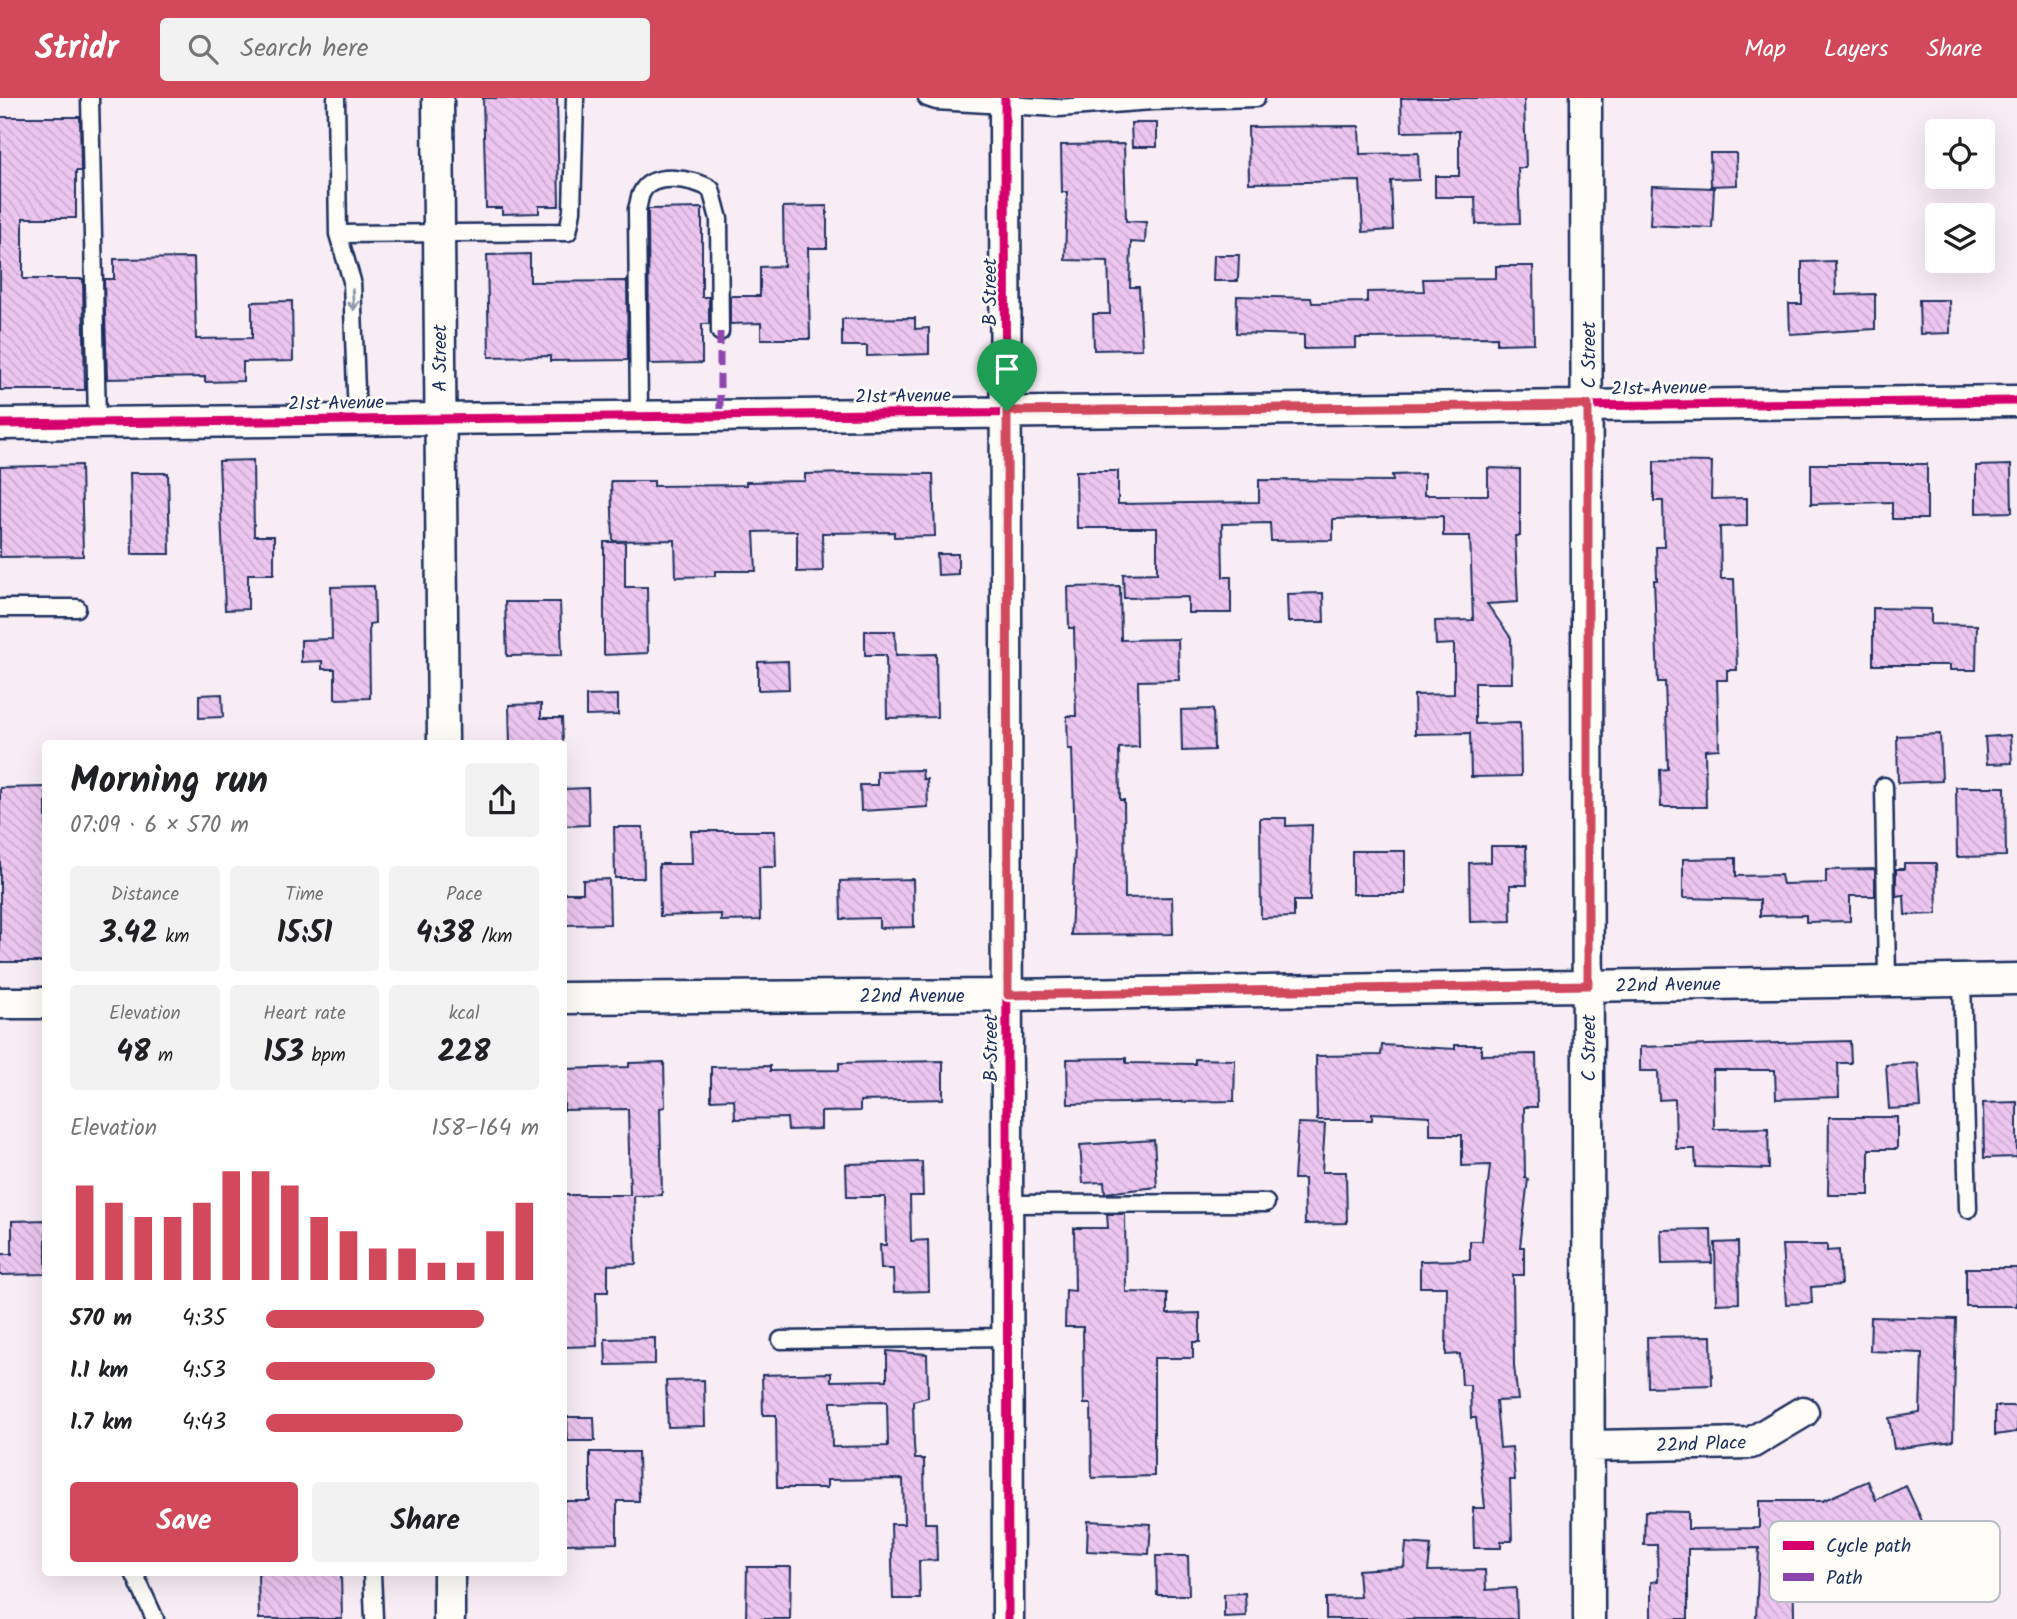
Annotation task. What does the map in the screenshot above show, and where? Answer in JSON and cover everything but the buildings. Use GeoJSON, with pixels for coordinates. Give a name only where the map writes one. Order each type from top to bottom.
{"type":"FeatureCollection","features":[{"type":"Feature","properties":{"kind":"street","name":"A Street"},"geometry":{"type":"LineString","coordinates":[[438,98],[443,740]]}},
{"type":"Feature","properties":{"kind":"street","name":"C Street"},"geometry":{"type":"LineString","coordinates":[[1586,98],[1589,1619]]}},
{"type":"Feature","properties":{"kind":"street","name":"B Street"},"geometry":{"type":"LineString","coordinates":[[1005,102],[1008,1619]]}},
{"type":"Feature","properties":{"kind":"street","name":"21st Avenue"},"geometry":{"type":"LineString","coordinates":[[0,424],[2017,401]]}},
{"type":"Feature","properties":{"kind":"street","name":"22nd Avenue"},"geometry":{"type":"LineString","coordinates":[[567,998],[1008,995],[2017,979]]}},
{"type":"Feature","properties":{"kind":"street"},"geometry":{"type":"LineString","coordinates":[[0,1003],[42,1003]]}},
{"type":"Feature","properties":{"kind":"street","name":"22nd Place"},"geometry":{"type":"LineString","coordinates":[[1590,1446],[1751,1443],[1803,1412]]}},
{"type":"Feature","properties":{"kind":"street"},"geometry":{"type":"LineString","coordinates":[[449,1576],[449,1619]]}},
{"type":"Feature","properties":{"kind":"lane"},"geometry":{"type":"LineString","coordinates":[[90,98],[97,422]]}},
{"type":"Feature","properties":{"kind":"lane"},"geometry":{"type":"LineString","coordinates":[[336,98],[338,234],[352,281],[357,419]]}},
{"type":"Feature","properties":{"kind":"lane"},"geometry":{"type":"LineString","coordinates":[[338,234],[568,232],[572,211],[575,98]]}},
{"type":"Feature","properties":{"kind":"lane"},"geometry":{"type":"LineString","coordinates":[[927,98],[1058,108],[1152,101],[1256,98]]}},
{"type":"Feature","properties":{"kind":"lane"},"geometry":{"type":"LineString","coordinates":[[639,416],[638,209],[642,190],[653,182],[686,180],[702,183],[712,189],[719,219],[720,332]]}},
{"type":"Feature","properties":{"kind":"lane"},"geometry":{"type":"LineString","coordinates":[[0,608],[77,608]]}},
{"type":"Feature","properties":{"kind":"lane"},"geometry":{"type":"LineString","coordinates":[[1884,786],[1887,981]]}},
{"type":"Feature","properties":{"kind":"lane"},"geometry":{"type":"LineString","coordinates":[[1962,980],[1968,1209]]}},
{"type":"Feature","properties":{"kind":"lane"},"geometry":{"type":"LineString","coordinates":[[1008,1204],[1266,1203]]}},
{"type":"Feature","properties":{"kind":"lane"},"geometry":{"type":"LineString","coordinates":[[782,1340],[1008,1338]]}},
{"type":"Feature","properties":{"kind":"lane"},"geometry":{"type":"LineString","coordinates":[[135,1576],[155,1619]]}},
{"type":"Feature","properties":{"kind":"lane"},"geometry":{"type":"LineString","coordinates":[[372,1576],[374,1619]]}},
{"type":"Feature","properties":{"kind":"marked path"},"geometry":{"type":"LineString","coordinates":[[720,332],[720,415]]}},
{"type":"Feature","properties":{"kind":"cycle path"},"geometry":{"type":"LineString","coordinates":[[1005,98],[1008,1619]]}},
{"type":"Feature","properties":{"kind":"cycle path"},"geometry":{"type":"LineString","coordinates":[[0,424],[2017,401]]}},
{"type":"Feature","properties":{"kind":"route"},"geometry":{"type":"LineString","coordinates":[[1588,405],[1588,985],[1008,995],[1007,411],[1588,405]]}}]}
